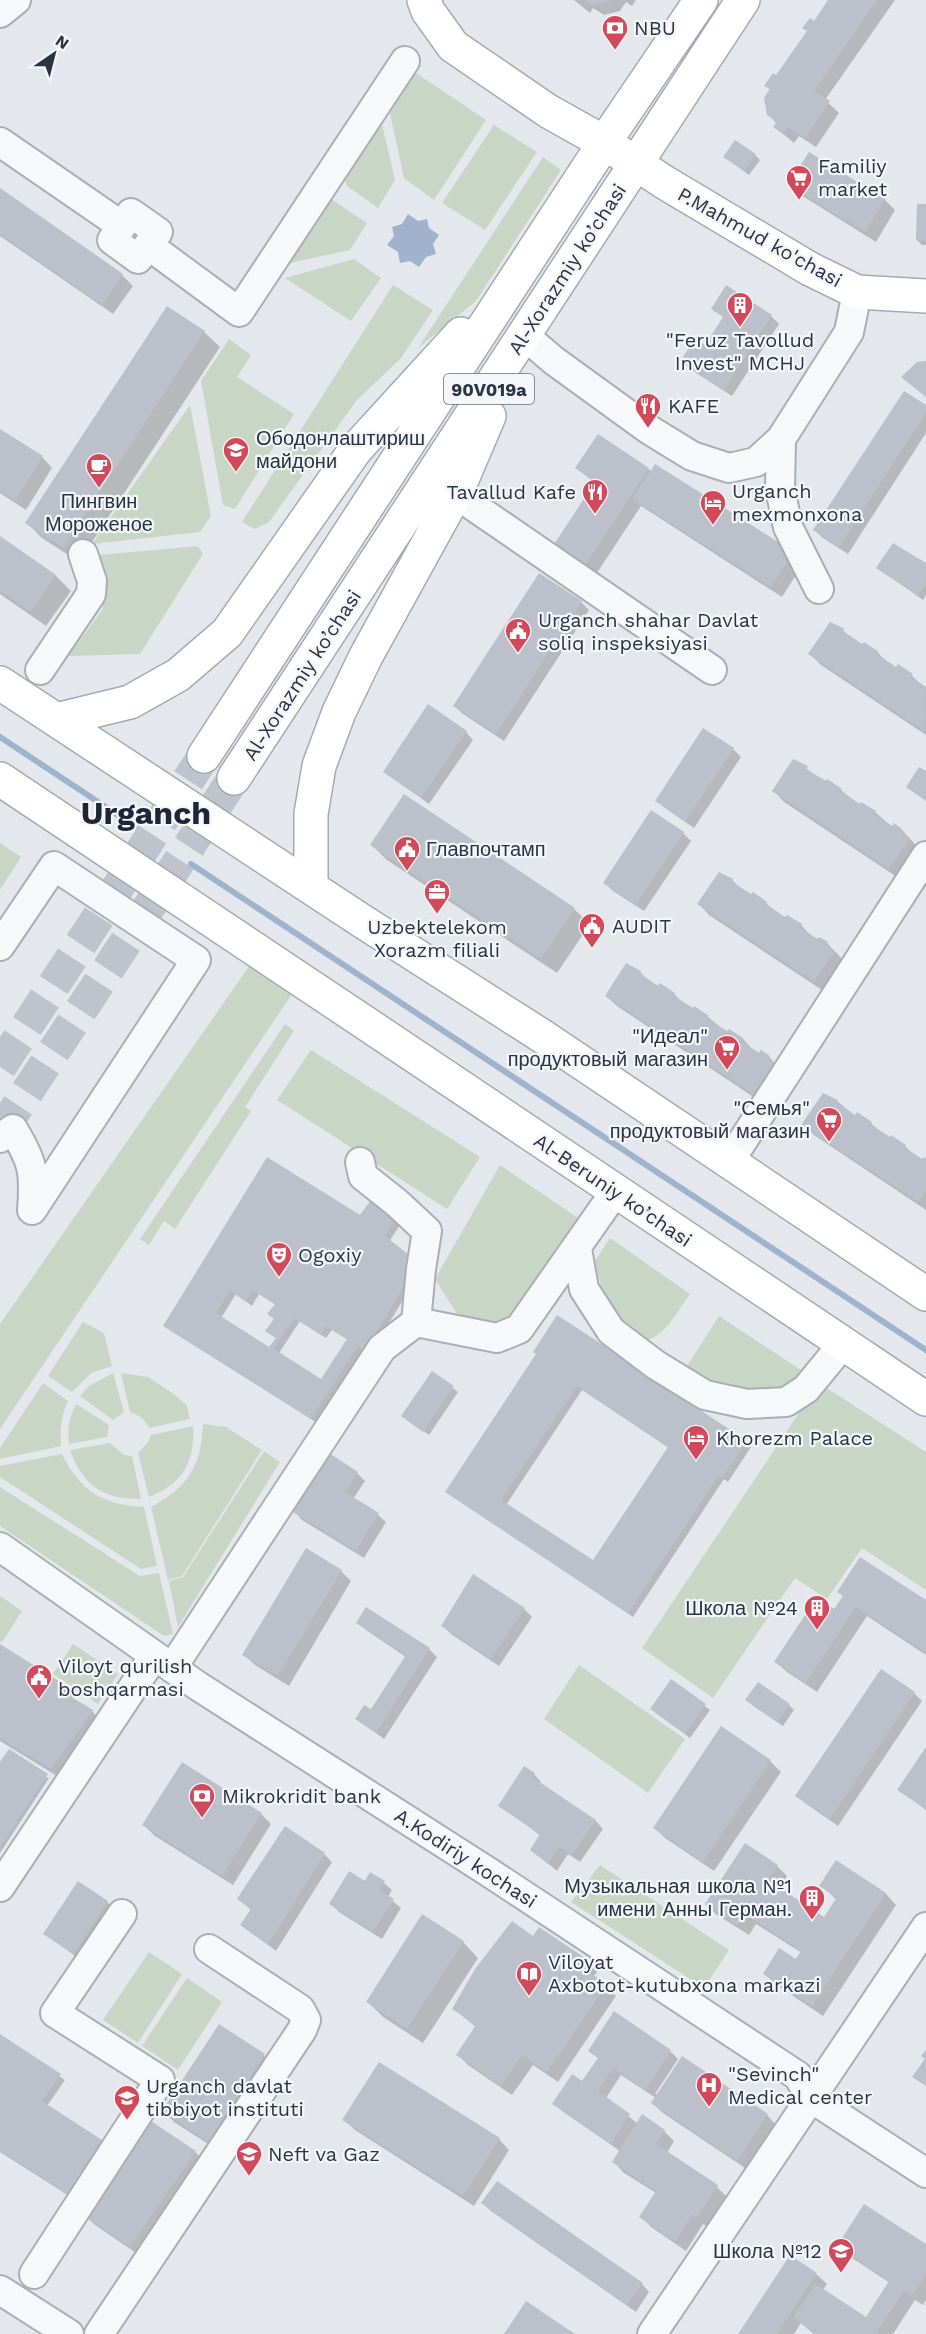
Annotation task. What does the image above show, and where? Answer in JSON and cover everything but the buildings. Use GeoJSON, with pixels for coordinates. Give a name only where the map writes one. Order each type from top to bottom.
{"type":"FeatureCollection","features":[{"type":"Feature","properties":{"kind":"main road","name":"P.Mahmud ko'chasi"},"geometry":{"type":"LineString","coordinates":[[424,0],[428,11],[453,46],[548,111],[605,143],[663,182],[810,268],[857,291],[926,296]]}},
{"type":"Feature","properties":{"kind":"main road","name":"Al-Xorazmiy ko’chasi"},"geometry":{"type":"LineString","coordinates":[[204,756],[525,264],[701,0]]}},
{"type":"Feature","properties":{"kind":"main road","name":"Al-Xorazmiy ko’chasi"},"geometry":{"type":"LineString","coordinates":[[234,778],[743,0]]}},
{"type":"Feature","properties":{"kind":"main road"},"geometry":{"type":"LineString","coordinates":[[56,720],[130,702],[178,675],[227,633],[356,449],[525,264]]}},
{"type":"Feature","properties":{"kind":"main road"},"geometry":{"type":"LineString","coordinates":[[311,887],[311,814],[320,766],[339,712],[366,656],[457,491],[524,335]]}},
{"type":"Feature","properties":{"kind":"main road"},"geometry":{"type":"LineString","coordinates":[[0,683],[542,1036],[926,1294]]}},
{"type":"Feature","properties":{"kind":"main road","name":"Al-Beruniy ko’chasi"},"geometry":{"type":"LineString","coordinates":[[0,779],[926,1399]]}},
{"type":"Feature","properties":{"kind":"street"},"geometry":{"type":"LineString","coordinates":[[0,13],[16,0]]}},
{"type":"Feature","properties":{"kind":"street"},"geometry":{"type":"LineString","coordinates":[[0,142],[122,226],[131,213],[158,232],[148,245],[239,312],[405,61]]}},
{"type":"Feature","properties":{"kind":"street","name":"P.Mahmud ko'chasi"},"geometry":{"type":"LineString","coordinates":[[524,335],[553,360],[648,429],[693,456],[729,468],[756,462],[781,439],[849,332],[857,291]]}},
{"type":"Feature","properties":{"kind":"street"},"geometry":{"type":"LineString","coordinates":[[781,439],[780,489],[788,527],[819,589]]}},
{"type":"Feature","properties":{"kind":"street"},"geometry":{"type":"LineString","coordinates":[[457,491],[473,506],[712,670]]}},
{"type":"Feature","properties":{"kind":"street"},"geometry":{"type":"LineString","coordinates":[[40,670],[91,594],[92,581],[82,554]]}},
{"type":"Feature","properties":{"kind":"street"},"geometry":{"type":"LineString","coordinates":[[729,1161],[926,856]]}},
{"type":"Feature","properties":{"kind":"street"},"geometry":{"type":"LineString","coordinates":[[0,946],[54,866],[196,960],[32,1210],[34,1182],[28,1154],[13,1129],[0,1138]]}},
{"type":"Feature","properties":{"kind":"street"},"geometry":{"type":"LineString","coordinates":[[0,1887],[163,1662],[382,1348],[416,1322],[427,1231],[363,1176],[360,1162]]}},
{"type":"Feature","properties":{"kind":"street"},"geometry":{"type":"LineString","coordinates":[[416,1322],[497,1338],[519,1329],[615,1192]]}},
{"type":"Feature","properties":{"kind":"street"},"geometry":{"type":"LineString","coordinates":[[577,1249],[584,1289],[611,1331],[656,1365],[705,1395],[747,1404],[786,1402],[806,1389],[843,1344]]}},
{"type":"Feature","properties":{"kind":"street","name":"A.Kodiriy kochasi"},"geometry":{"type":"LineString","coordinates":[[0,1547],[163,1662],[487,1871],[798,2076],[811,2098],[926,2173]]}},
{"type":"Feature","properties":{"kind":"street"},"geometry":{"type":"LineString","coordinates":[[34,2274],[160,2080],[55,2013],[122,1914]]}},
{"type":"Feature","properties":{"kind":"street"},"geometry":{"type":"LineString","coordinates":[[652,2334],[926,1927]]}},
{"type":"Feature","properties":{"kind":"street"},"geometry":{"type":"LineString","coordinates":[[99,2334],[295,2040],[306,2020],[300,2009],[209,1950]]}},
{"type":"Feature","properties":{"kind":"street"},"geometry":{"type":"LineString","coordinates":[[0,2290],[69,2334]]}},
{"type":"Feature","properties":{"kind":"green space"},"geometry":{"type":"Polygon","coordinates":[[[413,71],[486,120],[434,200],[404,178],[389,109],[413,71]]]}},
{"type":"Feature","properties":{"kind":"green space"},"geometry":{"type":"Polygon","coordinates":[[[381,120],[395,180],[378,208],[347,186],[343,175],[381,120]]]}},
{"type":"Feature","properties":{"kind":"green space"},"geometry":{"type":"Polygon","coordinates":[[[494,125],[537,152],[485,230],[442,203],[494,125]]]}},
{"type":"Feature","properties":{"kind":"green space"},"geometry":{"type":"Polygon","coordinates":[[[543,157],[561,170],[476,301],[418,348],[543,157]]]}},
{"type":"Feature","properties":{"kind":"green space"},"geometry":{"type":"Polygon","coordinates":[[[328,197],[367,223],[350,250],[285,264],[328,197]]]}},
{"type":"Feature","properties":{"kind":"green space"},"geometry":{"type":"Polygon","coordinates":[[[354,259],[381,278],[351,321],[285,278],[354,259]]]}},
{"type":"Feature","properties":{"kind":"green space"},"geometry":{"type":"Polygon","coordinates":[[[393,285],[433,310],[401,358],[357,400],[269,522],[255,529],[242,522],[393,285]]]}},
{"type":"Feature","properties":{"kind":"green space"},"geometry":{"type":"Polygon","coordinates":[[[229,339],[251,355],[237,377],[294,414],[235,509],[223,505],[201,381],[229,339]]]}},
{"type":"Feature","properties":{"kind":"green space"},"geometry":{"type":"Polygon","coordinates":[[[190,405],[211,516],[200,532],[92,544],[190,405]]]}},
{"type":"Feature","properties":{"kind":"green space"},"geometry":{"type":"Polygon","coordinates":[[[198,546],[203,554],[140,654],[68,656],[103,609],[99,555],[198,546]]]}},
{"type":"Feature","properties":{"kind":"green space"},"geometry":{"type":"Polygon","coordinates":[[[0,843],[21,857],[0,890],[0,843]]]}},
{"type":"Feature","properties":{"kind":"green space"},"geometry":{"type":"Polygon","coordinates":[[[252,962],[294,991],[0,1429],[0,1324],[252,962]]]}},
{"type":"Feature","properties":{"kind":"green space"},"geometry":{"type":"Polygon","coordinates":[[[285,1024],[294,1031],[245,1107],[251,1111],[175,1229],[164,1221],[149,1245],[140,1239],[285,1024]]]}},
{"type":"Feature","properties":{"kind":"green space"},"geometry":{"type":"Polygon","coordinates":[[[311,1050],[480,1157],[447,1209],[277,1100],[311,1050]]]}},
{"type":"Feature","properties":{"kind":"green space"},"geometry":{"type":"Polygon","coordinates":[[[500,1165],[584,1222],[507,1330],[459,1317],[435,1279],[500,1165]]]}},
{"type":"Feature","properties":{"kind":"green space"},"geometry":{"type":"Polygon","coordinates":[[[610,1238],[690,1294],[669,1324],[649,1340],[641,1342],[616,1314],[601,1286],[595,1261],[610,1238]]]}},
{"type":"Feature","properties":{"kind":"green space"},"geometry":{"type":"Polygon","coordinates":[[[719,1316],[801,1370],[789,1385],[777,1392],[716,1386],[685,1369],[719,1316]]]}},
{"type":"Feature","properties":{"kind":"green space"},"geometry":{"type":"Polygon","coordinates":[[[83,1322],[104,1333],[112,1366],[91,1373],[72,1392],[48,1376],[83,1322]]]}},
{"type":"Feature","properties":{"kind":"green space"},"geometry":{"type":"Polygon","coordinates":[[[113,1373],[124,1412],[113,1420],[80,1396],[89,1386],[113,1373]]]}},
{"type":"Feature","properties":{"kind":"green space"},"geometry":{"type":"Polygon","coordinates":[[[121,1373],[148,1377],[174,1394],[187,1406],[190,1419],[149,1428],[142,1418],[130,1412],[121,1373]]]}},
{"type":"Feature","properties":{"kind":"green space"},"geometry":{"type":"Polygon","coordinates":[[[43,1383],[68,1401],[62,1423],[61,1446],[0,1459],[0,1448],[43,1383]]]}},
{"type":"Feature","properties":{"kind":"green space"},"geometry":{"type":"Polygon","coordinates":[[[819,1383],[926,1452],[926,1590],[862,1548],[827,1599],[795,1578],[713,1698],[642,1648],[819,1383]]]}},
{"type":"Feature","properties":{"kind":"green space"},"geometry":{"type":"Polygon","coordinates":[[[76,1404],[109,1425],[107,1437],[69,1444],[69,1424],[76,1404]]]}},
{"type":"Feature","properties":{"kind":"green space"},"geometry":{"type":"Polygon","coordinates":[[[203,1424],[226,1427],[262,1450],[182,1576],[168,1580],[151,1507],[174,1492],[190,1474],[199,1452],[203,1424]]]}},
{"type":"Feature","properties":{"kind":"green space"},"geometry":{"type":"Polygon","coordinates":[[[193,1426],[192,1450],[184,1470],[161,1492],[149,1497],[138,1453],[151,1435],[193,1426]]]}},
{"type":"Feature","properties":{"kind":"green space"},"geometry":{"type":"Polygon","coordinates":[[[110,1443],[124,1455],[132,1456],[141,1499],[116,1496],[96,1488],[81,1473],[70,1450],[110,1443]]]}},
{"type":"Feature","properties":{"kind":"green space"},"geometry":{"type":"Polygon","coordinates":[[[264,1451],[280,1462],[178,1627],[169,1581],[183,1577],[264,1451]]]}},
{"type":"Feature","properties":{"kind":"green space"},"geometry":{"type":"Polygon","coordinates":[[[62,1454],[77,1478],[94,1494],[116,1503],[144,1507],[157,1566],[141,1569],[0,1477],[0,1466],[62,1454]]]}},
{"type":"Feature","properties":{"kind":"green space"},"geometry":{"type":"Polygon","coordinates":[[[0,1487],[140,1576],[159,1573],[173,1634],[164,1636],[0,1526],[0,1487]]]}},
{"type":"Feature","properties":{"kind":"green space"},"geometry":{"type":"Polygon","coordinates":[[[0,1596],[22,1611],[2,1642],[0,1641],[0,1596]]]}},
{"type":"Feature","properties":{"kind":"green space"},"geometry":{"type":"Polygon","coordinates":[[[73,1644],[118,1674],[98,1704],[53,1674],[73,1644]]]}},
{"type":"Feature","properties":{"kind":"green space"},"geometry":{"type":"Polygon","coordinates":[[[579,1665],[685,1739],[648,1793],[544,1719],[579,1665]]]}},
{"type":"Feature","properties":{"kind":"green space"},"geometry":{"type":"Polygon","coordinates":[[[600,1865],[729,1950],[704,1988],[571,1902],[600,1865]]]}},
{"type":"Feature","properties":{"kind":"green space"},"geometry":{"type":"Polygon","coordinates":[[[149,1952],[182,1974],[138,2043],[103,2020],[149,1952]]]}},
{"type":"Feature","properties":{"kind":"green space"},"geometry":{"type":"Polygon","coordinates":[[[187,1978],[222,2002],[178,2070],[142,2046],[187,1978]]]}},
{"type":"Feature","properties":{"kind":"water"},"geometry":{"type":"Polygon","coordinates":[[[408,214],[418,221],[427,219],[429,228],[439,235],[433,244],[436,254],[426,257],[419,267],[410,261],[400,263],[398,252],[387,245],[394,236],[392,227],[402,224],[408,214]]]}},
{"type":"Feature","properties":{"kind":"waterway"},"geometry":{"type":"LineString","coordinates":[[0,737],[139,829]]}},
{"type":"Feature","properties":{"kind":"waterway"},"geometry":{"type":"LineString","coordinates":[[191,864],[926,1350]]}},
{"type":"Feature","properties":{"kind":"tunnel"},"geometry":{"type":"LineString","coordinates":[[0,1067],[204,756]]}},
{"type":"Feature","properties":{"kind":"tunnel"},"geometry":{"type":"LineString","coordinates":[[0,1133],[234,778]]}},
{"type":"Feature","properties":{"kind":"place","name":"NBU"},"geometry":{"type":"Point","coordinates":[615,51]}},
{"type":"Feature","properties":{"kind":"place","name":"Familiy market"},"geometry":{"type":"Point","coordinates":[799,201]}},
{"type":"Feature","properties":{"kind":"place","name":"\"Feruz Tavollud Invest\" MCHJ"},"geometry":{"type":"Point","coordinates":[740,328]}},
{"type":"Feature","properties":{"kind":"place","name":"KAFE"},"geometry":{"type":"Point","coordinates":[648,429]}},
{"type":"Feature","properties":{"kind":"place","name":"Ободонлаштириш майдони"},"geometry":{"type":"Point","coordinates":[236,473]}},
{"type":"Feature","properties":{"kind":"place","name":"Пингвин Мороженое"},"geometry":{"type":"Point","coordinates":[99,489]}},
{"type":"Feature","properties":{"kind":"place","name":"Tavallud Kafe"},"geometry":{"type":"Point","coordinates":[595,515]}},
{"type":"Feature","properties":{"kind":"place","name":"Urganch mexmonxona"},"geometry":{"type":"Point","coordinates":[713,526]}},
{"type":"Feature","properties":{"kind":"place","name":"Urganch shahar Davlat soliq inspeksiyasi"},"geometry":{"type":"Point","coordinates":[518,654]}},
{"type":"Feature","properties":{"kind":"place","name":"Главпочтамп"},"geometry":{"type":"Point","coordinates":[407,872]}},
{"type":"Feature","properties":{"kind":"place","name":"Uzbektelekom Xorazm filiali"},"geometry":{"type":"Point","coordinates":[437,915]}},
{"type":"Feature","properties":{"kind":"place","name":"AUDIT"},"geometry":{"type":"Point","coordinates":[592,949]}},
{"type":"Feature","properties":{"kind":"place","name":"\"Идеал\" продуктовый магазин"},"geometry":{"type":"Point","coordinates":[727,1071]}},
{"type":"Feature","properties":{"kind":"place","name":"\"Семья\" продуктовый магазин"},"geometry":{"type":"Point","coordinates":[829,1143]}},
{"type":"Feature","properties":{"kind":"place","name":"Ogoxiy"},"geometry":{"type":"Point","coordinates":[279,1278]}},
{"type":"Feature","properties":{"kind":"place","name":"Khorezm Palace"},"geometry":{"type":"Point","coordinates":[696,1461]}},
{"type":"Feature","properties":{"kind":"place","name":"Школа №24"},"geometry":{"type":"Point","coordinates":[817,1631]}},
{"type":"Feature","properties":{"kind":"place","name":"Viloyt qurilish boshqarmasi"},"geometry":{"type":"Point","coordinates":[39,1700]}},
{"type":"Feature","properties":{"kind":"place","name":"Mikrokridit bank"},"geometry":{"type":"Point","coordinates":[202,1819]}},
{"type":"Feature","properties":{"kind":"place","name":"Музыкальная школа №1 имени Анны Герман."},"geometry":{"type":"Point","coordinates":[812,1921]}},
{"type":"Feature","properties":{"kind":"place","name":"Viloyat Axbotot-kutubxona markazi"},"geometry":{"type":"Point","coordinates":[529,1997]}},
{"type":"Feature","properties":{"kind":"place","name":"\"Sevinch\" Medical center"},"geometry":{"type":"Point","coordinates":[709,2108]}},
{"type":"Feature","properties":{"kind":"place","name":"Urganch davlat tibbiyot instituti"},"geometry":{"type":"Point","coordinates":[127,2121]}},
{"type":"Feature","properties":{"kind":"place","name":"Neft va Gaz"},"geometry":{"type":"Point","coordinates":[249,2177]}},
{"type":"Feature","properties":{"kind":"place","name":"Школа №12"},"geometry":{"type":"Point","coordinates":[841,2274]}},
{"type":"Feature","properties":{"kind":"district","name":"Urganch"},"geometry":{"type":"Point","coordinates":[146,813]}}]}
